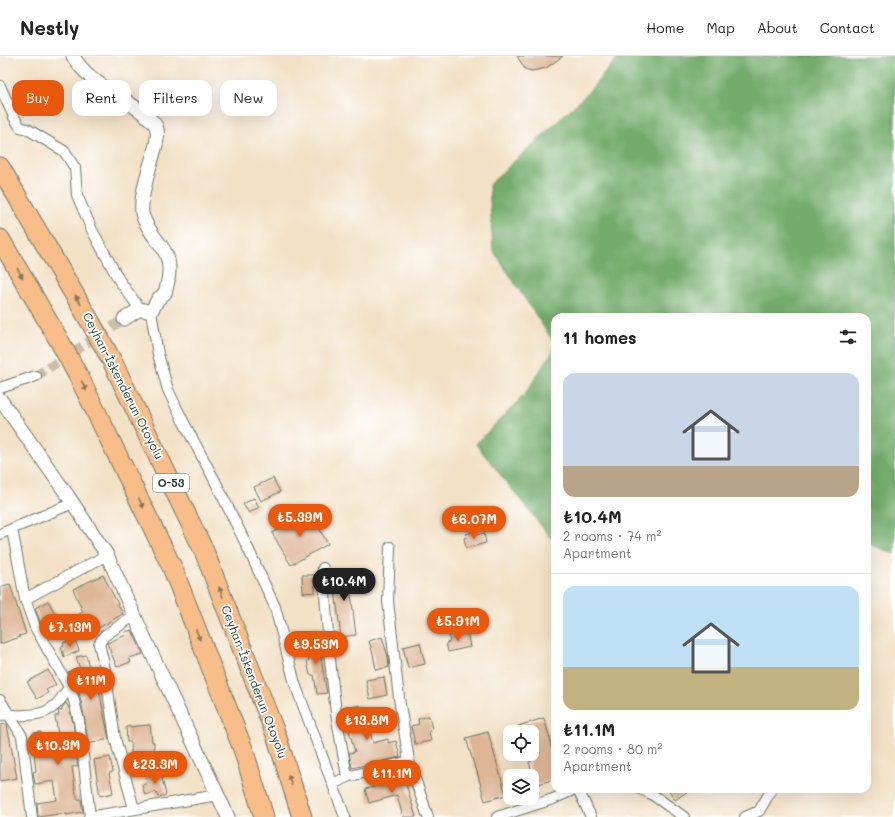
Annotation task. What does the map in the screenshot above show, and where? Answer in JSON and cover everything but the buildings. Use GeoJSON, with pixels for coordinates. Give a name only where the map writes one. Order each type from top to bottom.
{"type":"FeatureCollection","features":[{"type":"Feature","properties":{"kind":"highway","name":"Ceyhan-İskenderun Otoyolu"},"geometry":{"type":"LineString","coordinates":[[0,167],[92,323],[204,551],[276,735],[302,817]]}},
{"type":"Feature","properties":{"kind":"highway","name":"O-53"},"geometry":{"type":"LineString","coordinates":[[0,239],[80,379],[172,567],[243,749],[264,817]]}},
{"type":"Feature","properties":{"kind":"street"},"geometry":{"type":"LineString","coordinates":[[73,56],[77,63],[90,76],[113,93],[136,107],[151,120],[156,127],[157,139],[143,194],[142,214],[149,230],[165,251],[169,265],[169,280],[166,294],[145,311],[124,319]]}},
{"type":"Feature","properties":{"kind":"street"},"geometry":{"type":"LineString","coordinates":[[0,86],[20,127],[27,129],[64,151],[75,168],[77,195],[92,230],[119,280],[145,311],[168,390],[215,481],[275,607],[295,684],[345,817]]}},
{"type":"Feature","properties":{"kind":"street"},"geometry":{"type":"LineString","coordinates":[[0,388],[36,376]]}},
{"type":"Feature","properties":{"kind":"street"},"geometry":{"type":"LineString","coordinates":[[0,399],[73,503],[107,556],[228,817]]}},
{"type":"Feature","properties":{"kind":"street"},"geometry":{"type":"LineString","coordinates":[[0,534],[73,503]]}},
{"type":"Feature","properties":{"kind":"street"},"geometry":{"type":"LineString","coordinates":[[12,529],[24,599],[35,627],[69,687],[73,697],[79,721],[90,817],[134,809],[152,812],[218,795]]}},
{"type":"Feature","properties":{"kind":"street"},"geometry":{"type":"LineString","coordinates":[[390,547],[388,601],[399,698],[409,761],[428,817]]}},
{"type":"Feature","properties":{"kind":"street"},"geometry":{"type":"LineString","coordinates":[[24,599],[107,556]]}},
{"type":"Feature","properties":{"kind":"street"},"geometry":{"type":"LineString","coordinates":[[323,568],[330,660],[336,713],[347,777]]}},
{"type":"Feature","properties":{"kind":"street"},"geometry":{"type":"LineString","coordinates":[[134,809],[115,738],[104,664],[99,644],[104,636],[135,615]]}},
{"type":"Feature","properties":{"kind":"street"},"geometry":{"type":"LineString","coordinates":[[4,714],[25,716],[40,714],[48,711],[61,700],[69,687]]}},
{"type":"Feature","properties":{"kind":"street"},"geometry":{"type":"LineString","coordinates":[[0,700],[4,714],[22,736],[32,817]]}},
{"type":"Feature","properties":{"kind":"street"},"geometry":{"type":"LineString","coordinates":[[332,784],[347,777],[409,761]]}},
{"type":"Feature","properties":{"kind":"street"},"geometry":{"type":"LineString","coordinates":[[497,817],[525,812],[567,793]]}},
{"type":"Feature","properties":{"kind":"street"},"geometry":{"type":"LineString","coordinates":[[578,793],[591,817]]}},
{"type":"Feature","properties":{"kind":"street"},"geometry":{"type":"LineString","coordinates":[[648,793],[684,817]]}},
{"type":"Feature","properties":{"kind":"street"},"geometry":{"type":"LineString","coordinates":[[745,817],[759,811],[770,793]]}},
{"type":"Feature","properties":{"kind":"green space"},"geometry":{"type":"Polygon","coordinates":[[[619,56],[895,56],[895,554],[871,545],[871,313],[551,313],[551,338],[493,250],[489,185],[587,94],[619,56]]]}},
{"type":"Feature","properties":{"kind":"green space"},"geometry":{"type":"Polygon","coordinates":[[[551,354],[551,538],[476,444],[525,394],[551,354]]]}},
{"type":"Feature","properties":{"kind":"tunnel"},"geometry":{"type":"LineString","coordinates":[[36,376],[124,319]]}}]}
